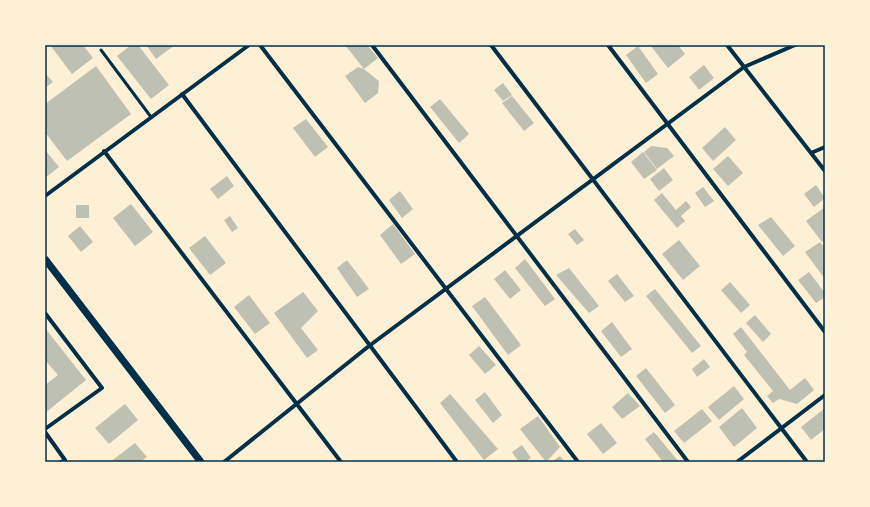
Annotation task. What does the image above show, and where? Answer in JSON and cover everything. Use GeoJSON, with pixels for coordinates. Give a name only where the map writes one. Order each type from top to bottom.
{"type":"FeatureCollection","features":[{"type":"Feature","properties":{"kind":"street"},"geometry":{"type":"LineString","coordinates":[[45,196],[249,45]]}},
{"type":"Feature","properties":{"kind":"street"},"geometry":{"type":"LineString","coordinates":[[260,45],[578,462]]}},
{"type":"Feature","properties":{"kind":"street"},"geometry":{"type":"LineString","coordinates":[[372,45],[688,462]]}},
{"type":"Feature","properties":{"kind":"street"},"geometry":{"type":"LineString","coordinates":[[491,45],[807,462]]}},
{"type":"Feature","properties":{"kind":"street"},"geometry":{"type":"LineString","coordinates":[[608,45],[825,332]]}},
{"type":"Feature","properties":{"kind":"street"},"geometry":{"type":"LineString","coordinates":[[727,45],[825,171]]}},
{"type":"Feature","properties":{"kind":"street"},"geometry":{"type":"LineString","coordinates":[[224,462],[369,346],[667,123],[744,67],[795,45]]}},
{"type":"Feature","properties":{"kind":"street"},"geometry":{"type":"LineString","coordinates":[[182,94],[457,462]]}},
{"type":"Feature","properties":{"kind":"street"},"geometry":{"type":"LineString","coordinates":[[812,153],[825,147]]}},
{"type":"Feature","properties":{"kind":"street"},"geometry":{"type":"LineString","coordinates":[[104,151],[341,462]]}},
{"type":"Feature","properties":{"kind":"street"},"geometry":{"type":"LineString","coordinates":[[45,259],[201,462]]}},
{"type":"Feature","properties":{"kind":"street"},"geometry":{"type":"LineString","coordinates":[[45,313],[102,388],[45,431],[64,461]]}},
{"type":"Feature","properties":{"kind":"street"},"geometry":{"type":"LineString","coordinates":[[737,462],[825,395]]}},
{"type":"Feature","properties":{"kind":"lane"},"geometry":{"type":"LineString","coordinates":[[101,50],[151,117]]}},
{"type":"Feature","properties":{"kind":"building"},"geometry":{"type":"Polygon","coordinates":[[[50,45],[83,45],[93,58],[72,74],[50,45]]]}},
{"type":"Feature","properties":{"kind":"building"},"geometry":{"type":"Polygon","coordinates":[[[131,45],[138,45],[169,85],[151,99],[117,56],[131,45]]]}},
{"type":"Feature","properties":{"kind":"building"},"geometry":{"type":"Polygon","coordinates":[[[146,45],[175,45],[156,59],[146,45]]]}},
{"type":"Feature","properties":{"kind":"building"},"geometry":{"type":"Polygon","coordinates":[[[345,45],[367,45],[378,58],[364,69],[345,45]]]}},
{"type":"Feature","properties":{"kind":"building"},"geometry":{"type":"Polygon","coordinates":[[[650,45],[678,45],[685,54],[668,68],[650,45]]]}},
{"type":"Feature","properties":{"kind":"building"},"geometry":{"type":"Polygon","coordinates":[[[638,46],[658,74],[646,83],[626,55],[638,46]]]}},
{"type":"Feature","properties":{"kind":"building"},"geometry":{"type":"Polygon","coordinates":[[[704,65],[714,78],[699,90],[689,77],[704,65]]]}},
{"type":"Feature","properties":{"kind":"building"},"geometry":{"type":"Polygon","coordinates":[[[96,66],[131,114],[67,161],[45,132],[45,104],[96,66]]]}},
{"type":"Feature","properties":{"kind":"building"},"geometry":{"type":"Polygon","coordinates":[[[358,67],[364,69],[379,81],[378,93],[365,103],[345,76],[358,67]]]}},
{"type":"Feature","properties":{"kind":"building"},"geometry":{"type":"Polygon","coordinates":[[[45,73],[53,82],[45,88],[45,73]]]}},
{"type":"Feature","properties":{"kind":"building"},"geometry":{"type":"Polygon","coordinates":[[[503,83],[512,95],[503,101],[494,90],[503,83]]]}},
{"type":"Feature","properties":{"kind":"building"},"geometry":{"type":"Polygon","coordinates":[[[512,96],[534,123],[524,131],[502,103],[512,96]]]}},
{"type":"Feature","properties":{"kind":"building"},"geometry":{"type":"Polygon","coordinates":[[[440,99],[469,134],[459,143],[430,107],[440,99]]]}},
{"type":"Feature","properties":{"kind":"building"},"geometry":{"type":"Polygon","coordinates":[[[306,119],[328,147],[315,157],[293,128],[306,119]]]}},
{"type":"Feature","properties":{"kind":"building"},"geometry":{"type":"Polygon","coordinates":[[[725,127],[736,140],[713,161],[702,148],[725,127]]]}},
{"type":"Feature","properties":{"kind":"building"},"geometry":{"type":"Polygon","coordinates":[[[651,146],[667,148],[674,156],[657,169],[644,152],[651,146]]]}},
{"type":"Feature","properties":{"kind":"building"},"geometry":{"type":"Polygon","coordinates":[[[45,150],[59,167],[45,178],[45,150]]]}},
{"type":"Feature","properties":{"kind":"building"},"geometry":{"type":"Polygon","coordinates":[[[643,152],[657,170],[644,179],[631,162],[643,152]]]}},
{"type":"Feature","properties":{"kind":"building"},"geometry":{"type":"Polygon","coordinates":[[[728,156],[743,173],[728,186],[713,169],[728,156]]]}},
{"type":"Feature","properties":{"kind":"building"},"geometry":{"type":"Polygon","coordinates":[[[664,168],[673,180],[659,191],[650,179],[664,168]]]}},
{"type":"Feature","properties":{"kind":"building"},"geometry":{"type":"Polygon","coordinates":[[[227,176],[234,186],[218,199],[210,189],[227,176]]]}},
{"type":"Feature","properties":{"kind":"building"},"geometry":{"type":"Polygon","coordinates":[[[816,185],[825,198],[814,207],[804,194],[816,185]]]}},
{"type":"Feature","properties":{"kind":"building"},"geometry":{"type":"Polygon","coordinates":[[[703,187],[714,201],[705,207],[695,193],[703,187]]]}},
{"type":"Feature","properties":{"kind":"building"},"geometry":{"type":"Polygon","coordinates":[[[400,191],[413,209],[402,218],[389,200],[400,191]]]}},
{"type":"Feature","properties":{"kind":"building"},"geometry":{"type":"Polygon","coordinates":[[[662,193],[676,210],[686,201],[691,207],[681,216],[685,221],[677,228],[654,200],[662,193]]]}},
{"type":"Feature","properties":{"kind":"building"},"geometry":{"type":"Polygon","coordinates":[[[131,204],[153,232],[135,246],[113,218],[131,204]]]}},
{"type":"Feature","properties":{"kind":"building"},"geometry":{"type":"Polygon","coordinates":[[[76,205],[89,205],[89,218],[76,218],[76,205]]]}},
{"type":"Feature","properties":{"kind":"building"},"geometry":{"type":"Polygon","coordinates":[[[825,207],[825,240],[822,242],[806,221],[825,207]]]}},
{"type":"Feature","properties":{"kind":"building"},"geometry":{"type":"Polygon","coordinates":[[[230,216],[238,228],[232,232],[224,220],[230,216]]]}},
{"type":"Feature","properties":{"kind":"building"},"geometry":{"type":"Polygon","coordinates":[[[771,217],[795,246],[783,256],[758,225],[771,217]]]}},
{"type":"Feature","properties":{"kind":"building"},"geometry":{"type":"Polygon","coordinates":[[[393,224],[415,254],[401,264],[380,235],[393,224]]]}},
{"type":"Feature","properties":{"kind":"building"},"geometry":{"type":"Polygon","coordinates":[[[80,226],[93,242],[81,252],[68,236],[80,226]]]}},
{"type":"Feature","properties":{"kind":"building"},"geometry":{"type":"Polygon","coordinates":[[[575,229],[584,240],[577,245],[568,234],[575,229]]]}},
{"type":"Feature","properties":{"kind":"building"},"geometry":{"type":"Polygon","coordinates":[[[205,236],[226,263],[210,275],[189,248],[205,236]]]}},
{"type":"Feature","properties":{"kind":"building"},"geometry":{"type":"Polygon","coordinates":[[[679,240],[700,266],[683,280],[662,254],[679,240]]]}},
{"type":"Feature","properties":{"kind":"building"},"geometry":{"type":"Polygon","coordinates":[[[820,242],[825,248],[825,279],[805,252],[820,242]]]}},
{"type":"Feature","properties":{"kind":"building"},"geometry":{"type":"Polygon","coordinates":[[[525,259],[555,299],[545,306],[515,268],[525,259]]]}},
{"type":"Feature","properties":{"kind":"building"},"geometry":{"type":"Polygon","coordinates":[[[347,260],[369,289],[357,297],[337,268],[347,260]]]}},
{"type":"Feature","properties":{"kind":"building"},"geometry":{"type":"Polygon","coordinates":[[[569,268],[599,306],[589,313],[556,275],[569,268]]]}},
{"type":"Feature","properties":{"kind":"building"},"geometry":{"type":"Polygon","coordinates":[[[505,270],[521,290],[510,299],[494,279],[505,270]]]}},
{"type":"Feature","properties":{"kind":"building"},"geometry":{"type":"Polygon","coordinates":[[[809,272],[825,293],[825,297],[816,303],[798,280],[809,272]]]}},
{"type":"Feature","properties":{"kind":"building"},"geometry":{"type":"Polygon","coordinates":[[[617,274],[634,296],[625,302],[608,281],[617,274]]]}},
{"type":"Feature","properties":{"kind":"building"},"geometry":{"type":"Polygon","coordinates":[[[730,282],[750,305],[741,313],[721,290],[730,282]]]}},
{"type":"Feature","properties":{"kind":"building"},"geometry":{"type":"Polygon","coordinates":[[[655,289],[701,346],[692,353],[646,296],[655,289]]]}},
{"type":"Feature","properties":{"kind":"building"},"geometry":{"type":"Polygon","coordinates":[[[303,292],[318,311],[301,328],[318,350],[307,358],[274,313],[303,292]]]}},
{"type":"Feature","properties":{"kind":"building"},"geometry":{"type":"Polygon","coordinates":[[[249,295],[270,323],[255,334],[234,307],[249,295]]]}},
{"type":"Feature","properties":{"kind":"building"},"geometry":{"type":"Polygon","coordinates":[[[485,297],[521,345],[508,355],[472,306],[485,297]]]}},
{"type":"Feature","properties":{"kind":"building"},"geometry":{"type":"Polygon","coordinates":[[[755,315],[771,334],[763,342],[746,323],[755,315]]]}},
{"type":"Feature","properties":{"kind":"building"},"geometry":{"type":"Polygon","coordinates":[[[612,322],[632,349],[621,357],[601,331],[612,322]]]}},
{"type":"Feature","properties":{"kind":"building"},"geometry":{"type":"Polygon","coordinates":[[[741,327],[790,390],[805,378],[814,390],[797,404],[779,399],[773,403],[767,396],[773,391],[744,355],[747,352],[733,334],[741,327]]]}},
{"type":"Feature","properties":{"kind":"building"},"geometry":{"type":"Polygon","coordinates":[[[45,328],[86,380],[45,413],[45,385],[58,375],[45,360],[45,328]]]}},
{"type":"Feature","properties":{"kind":"building"},"geometry":{"type":"Polygon","coordinates":[[[479,346],[496,365],[485,374],[469,355],[479,346]]]}},
{"type":"Feature","properties":{"kind":"building"},"geometry":{"type":"Polygon","coordinates":[[[704,359],[710,367],[697,377],[692,369],[704,359]]]}},
{"type":"Feature","properties":{"kind":"building"},"geometry":{"type":"Polygon","coordinates":[[[646,368],[675,405],[665,413],[636,376],[646,368]]]}},
{"type":"Feature","properties":{"kind":"building"},"geometry":{"type":"Polygon","coordinates":[[[734,386],[744,399],[719,420],[708,407],[734,386]]]}},
{"type":"Feature","properties":{"kind":"building"},"geometry":{"type":"Polygon","coordinates":[[[485,392],[502,415],[493,423],[475,400],[485,392]]]}},
{"type":"Feature","properties":{"kind":"building"},"geometry":{"type":"Polygon","coordinates":[[[628,393],[640,406],[622,419],[612,407],[628,393]]]}},
{"type":"Feature","properties":{"kind":"building"},"geometry":{"type":"Polygon","coordinates":[[[450,394],[498,449],[484,460],[440,403],[450,394]]]}},
{"type":"Feature","properties":{"kind":"building"},"geometry":{"type":"Polygon","coordinates":[[[125,404],[138,420],[109,444],[95,428],[125,404]]]}},
{"type":"Feature","properties":{"kind":"building"},"geometry":{"type":"Polygon","coordinates":[[[742,408],[757,428],[734,447],[719,427],[742,408]]]}},
{"type":"Feature","properties":{"kind":"building"},"geometry":{"type":"Polygon","coordinates":[[[825,408],[825,429],[811,440],[801,427],[825,408]]]}},
{"type":"Feature","properties":{"kind":"building"},"geometry":{"type":"Polygon","coordinates":[[[702,409],[712,421],[684,443],[674,431],[702,409]]]}},
{"type":"Feature","properties":{"kind":"building"},"geometry":{"type":"Polygon","coordinates":[[[538,416],[560,447],[546,462],[520,429],[538,416]]]}},
{"type":"Feature","properties":{"kind":"building"},"geometry":{"type":"Polygon","coordinates":[[[601,423],[617,443],[603,454],[587,434],[601,423]]]}},
{"type":"Feature","properties":{"kind":"building"},"geometry":{"type":"Polygon","coordinates":[[[654,432],[679,462],[663,462],[645,439],[654,432]]]}},
{"type":"Feature","properties":{"kind":"building"},"geometry":{"type":"Polygon","coordinates":[[[135,443],[147,457],[140,462],[110,462],[135,443]]]}},
{"type":"Feature","properties":{"kind":"building"},"geometry":{"type":"Polygon","coordinates":[[[522,445],[531,458],[525,462],[519,462],[512,452],[522,445]]]}},
{"type":"Feature","properties":{"kind":"building"},"geometry":{"type":"Polygon","coordinates":[[[560,456],[565,462],[551,462],[560,456]]]}}]}
